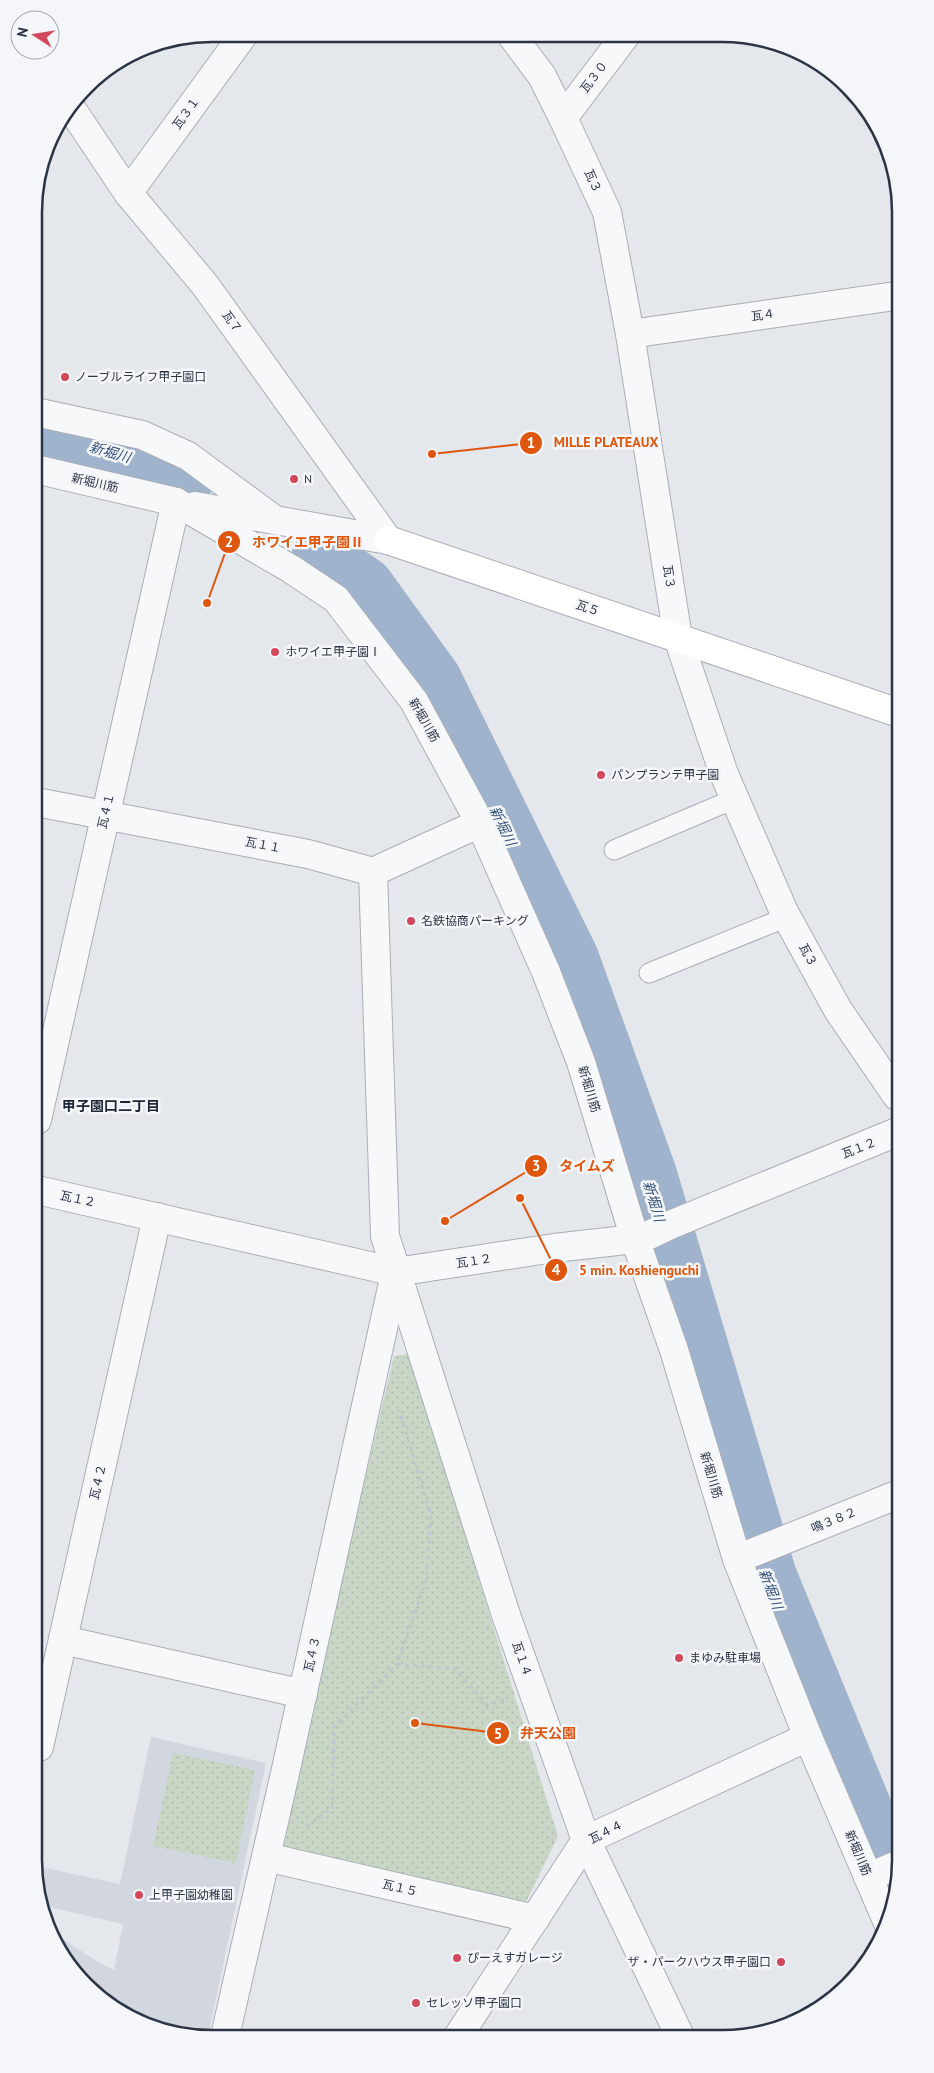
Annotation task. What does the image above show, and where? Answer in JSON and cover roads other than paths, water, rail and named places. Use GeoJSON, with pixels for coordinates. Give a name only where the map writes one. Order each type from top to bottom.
{"type":"FeatureCollection","features":[{"type":"Feature","properties":{"kind":"street","name":"瓦３１"},"geometry":{"type":"LineString","coordinates":[[128,193],[238,42]]}},
{"type":"Feature","properties":{"kind":"street","name":"瓦３"},"geometry":{"type":"LineString","coordinates":[[516,42],[542,76],[564,118],[607,212],[630,334],[678,638],[724,774],[787,917],[838,1010],[891,1088]]}},
{"type":"Feature","properties":{"kind":"street","name":"瓦３０"},"geometry":{"type":"LineString","coordinates":[[564,118],[621,42]]}},
{"type":"Feature","properties":{"kind":"street","name":"瓦７"},"geometry":{"type":"LineString","coordinates":[[75,113],[128,193],[205,285],[388,540]]}},
{"type":"Feature","properties":{"kind":"street","name":"瓦４"},"geometry":{"type":"LineString","coordinates":[[630,334],[892,296]]}},
{"type":"Feature","properties":{"kind":"street"},"geometry":{"type":"LineString","coordinates":[[43,414],[142,435],[181,452],[275,520]]}},
{"type":"Feature","properties":{"kind":"street","name":"新堀川筋"},"geometry":{"type":"LineString","coordinates":[[43,471],[176,502],[291,569],[336,599],[414,701],[480,823],[546,972],[651,1233],[674,1350],[753,1553],[808,1738],[886,1869],[887,1899]]}},
{"type":"Feature","properties":{"kind":"street","name":"瓦５"},"geometry":{"type":"LineString","coordinates":[[176,502],[388,540],[892,711]]}},
{"type":"Feature","properties":{"kind":"street","name":"瓦４１"},"geometry":{"type":"LineString","coordinates":[[42,1096],[176,502]]}},
{"type":"Feature","properties":{"kind":"street","name":"瓦１１"},"geometry":{"type":"LineString","coordinates":[[43,803],[308,854],[373,872]]}},
{"type":"Feature","properties":{"kind":"street"},"geometry":{"type":"LineString","coordinates":[[373,872],[480,823]]}},
{"type":"Feature","properties":{"kind":"street","name":"瓦１４"},"geometry":{"type":"LineString","coordinates":[[373,872],[385,1236],[506,1615],[586,1840],[677,2030]]}},
{"type":"Feature","properties":{"kind":"street","name":"瓦１２"},"geometry":{"type":"LineString","coordinates":[[42,1191],[396,1272],[651,1233],[891,1134]]}},
{"type":"Feature","properties":{"kind":"street","name":"瓦４２"},"geometry":{"type":"LineString","coordinates":[[42,1733],[157,1217]]}},
{"type":"Feature","properties":{"kind":"street","name":"瓦４３"},"geometry":{"type":"LineString","coordinates":[[226,2030],[396,1272]]}},
{"type":"Feature","properties":{"kind":"street","name":"鳴３８２"},"geometry":{"type":"LineString","coordinates":[[753,1553],[891,1497]]}},
{"type":"Feature","properties":{"kind":"street"},"geometry":{"type":"LineString","coordinates":[[63,1640],[303,1694]]}},
{"type":"Feature","properties":{"kind":"street","name":"瓦４４"},"geometry":{"type":"LineString","coordinates":[[462,2030],[586,1840],[808,1738]]}},
{"type":"Feature","properties":{"kind":"street","name":"瓦１５"},"geometry":{"type":"LineString","coordinates":[[266,1857],[535,1919]]}},
{"type":"Feature","properties":{"kind":"lane"},"geometry":{"type":"LineString","coordinates":[[614,850],[734,798]]}},
{"type":"Feature","properties":{"kind":"lane"},"geometry":{"type":"LineString","coordinates":[[649,974],[787,917]]}},
{"type":"Feature","properties":{"kind":"waterway","name":"新堀川"},"geometry":{"type":"LineString","coordinates":[[43,437],[109,450],[184,477]]}},
{"type":"Feature","properties":{"kind":"waterway","name":"新堀川"},"geometry":{"type":"LineString","coordinates":[[322,559],[363,587],[431,681],[568,959],[646,1175],[766,1577],[890,1880]]}},
{"type":"Feature","properties":{"kind":"place","name":"ノーブルライフ甲子園口"},"geometry":{"type":"Point","coordinates":[65,377]}},
{"type":"Feature","properties":{"kind":"place","name":"MILLE PLATEAUX"},"geometry":{"type":"Point","coordinates":[432,454]}},
{"type":"Feature","properties":{"kind":"place","name":"N"},"geometry":{"type":"Point","coordinates":[294,479]}},
{"type":"Feature","properties":{"kind":"place","name":"ホワイエ甲子園Ⅱ"},"geometry":{"type":"Point","coordinates":[207,603]}},
{"type":"Feature","properties":{"kind":"place","name":"ホワイエ甲子園Ⅰ"},"geometry":{"type":"Point","coordinates":[275,652]}},
{"type":"Feature","properties":{"kind":"place","name":"パンプランテ甲子園"},"geometry":{"type":"Point","coordinates":[601,775]}},
{"type":"Feature","properties":{"kind":"place","name":"名鉄協商パーキング"},"geometry":{"type":"Point","coordinates":[411,921]}},
{"type":"Feature","properties":{"kind":"place","name":"5 min. Koshienguchi"},"geometry":{"type":"Point","coordinates":[520,1198]}},
{"type":"Feature","properties":{"kind":"place","name":"タイムズ"},"geometry":{"type":"Point","coordinates":[445,1221]}},
{"type":"Feature","properties":{"kind":"place","name":"まゆみ駐車場"},"geometry":{"type":"Point","coordinates":[679,1658]}},
{"type":"Feature","properties":{"kind":"place","name":"弁天公園"},"geometry":{"type":"Point","coordinates":[415,1723]}},
{"type":"Feature","properties":{"kind":"place","name":"上甲子園幼稚園"},"geometry":{"type":"Point","coordinates":[139,1895]}},
{"type":"Feature","properties":{"kind":"place","name":"ぴーえすガレージ"},"geometry":{"type":"Point","coordinates":[457,1958]}},
{"type":"Feature","properties":{"kind":"place","name":"ザ・パークハウス甲子園口"},"geometry":{"type":"Point","coordinates":[781,1962]}},
{"type":"Feature","properties":{"kind":"place","name":"セレッソ甲子園口"},"geometry":{"type":"Point","coordinates":[416,2003]}},
{"type":"Feature","properties":{"kind":"district","name":"甲子園口二丁目"},"geometry":{"type":"Point","coordinates":[111,1106]}}]}
